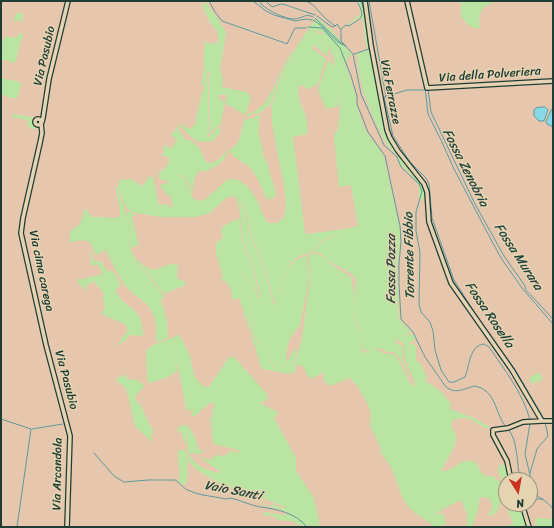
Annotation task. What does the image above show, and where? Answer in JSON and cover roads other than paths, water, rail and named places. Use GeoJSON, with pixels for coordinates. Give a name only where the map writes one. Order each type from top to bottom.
{"type":"FeatureCollection","features":[{"type":"Feature","properties":{"kind":"street","name":"Via Pasubio"},"geometry":{"type":"LineString","coordinates":[[22,226],[42,132],[40,122],[44,116],[49,79],[68,1]]}},
{"type":"Feature","properties":{"kind":"street","name":"Via Ferrazze"},"geometry":{"type":"LineString","coordinates":[[364,1],[387,130],[398,151],[423,181],[431,227],[451,283],[512,370],[544,421]]}},
{"type":"Feature","properties":{"kind":"street","name":"Via della Polveriera"},"geometry":{"type":"LineString","coordinates":[[407,1],[427,88],[553,81]]}},
{"type":"Feature","properties":{"kind":"street","name":"Via cima carega"},"geometry":{"type":"LineString","coordinates":[[22,226],[22,240],[41,321]]}},
{"type":"Feature","properties":{"kind":"street","name":"Via Pasubio"},"geometry":{"type":"LineString","coordinates":[[41,321],[67,422]]}},
{"type":"Feature","properties":{"kind":"street"},"geometry":{"type":"LineString","coordinates":[[509,472],[507,461],[493,433],[493,430],[507,428],[527,422],[553,421]]}},
{"type":"Feature","properties":{"kind":"street","name":"Via Arcandola"},"geometry":{"type":"LineString","coordinates":[[67,422],[71,444],[67,527]]}},
{"type":"Feature","properties":{"kind":"street"},"geometry":{"type":"LineString","coordinates":[[524,512],[529,527]]}},
{"type":"Feature","properties":{"kind":"water"},"geometry":{"type":"Polygon","coordinates":[[[545,107],[548,110],[544,121],[539,121],[534,116],[534,110],[536,108],[545,107]]]}},
{"type":"Feature","properties":{"kind":"water"},"geometry":{"type":"Polygon","coordinates":[[[553,109],[553,127],[546,122],[553,109]]]}},
{"type":"Feature","properties":{"kind":"waterway","name":"Fossa Pozza"},"geometry":{"type":"LineString","coordinates":[[209,1],[222,21],[287,44],[295,28],[306,28]]}},
{"type":"Feature","properties":{"kind":"waterway"},"geometry":{"type":"LineString","coordinates":[[253,1],[274,15],[295,21],[306,19],[312,20]]}},
{"type":"Feature","properties":{"kind":"waterway"},"geometry":{"type":"LineString","coordinates":[[261,1],[261,4],[268,9],[286,18],[295,19],[308,15],[313,17]]}},
{"type":"Feature","properties":{"kind":"waterway","name":"Torrente Fibbio"},"geometry":{"type":"LineString","coordinates":[[266,1],[272,7],[281,4],[315,15]]}},
{"type":"Feature","properties":{"kind":"waterway","name":"Torrente Fibbio"},"geometry":{"type":"LineString","coordinates":[[306,1],[313,5],[335,26],[337,24],[341,30],[341,41],[353,54],[361,94],[384,145],[397,157],[401,167],[419,184],[422,191],[416,212],[416,231],[420,252],[419,304],[421,312],[430,322],[433,331],[435,350],[441,370],[449,382],[454,382],[465,377],[475,348],[484,344],[489,347],[518,391],[530,420]]}},
{"type":"Feature","properties":{"kind":"waterway"},"geometry":{"type":"LineString","coordinates":[[354,54],[369,49],[365,13],[361,1]]}},
{"type":"Feature","properties":{"kind":"waterway","name":"Fossa Rosella"},"geometry":{"type":"LineString","coordinates":[[369,1],[386,97],[384,97],[393,136],[410,162]]}},
{"type":"Feature","properties":{"kind":"waterway"},"geometry":{"type":"LineString","coordinates":[[341,29],[346,25],[349,26],[361,17],[362,12],[358,3]]}},
{"type":"Feature","properties":{"kind":"waterway","name":"Torrente Fibbio"},"geometry":{"type":"LineString","coordinates":[[317,16],[332,27],[335,26]]}},
{"type":"Feature","properties":{"kind":"waterway","name":"Fossa Pozza"},"geometry":{"type":"LineString","coordinates":[[315,18],[341,43],[344,44]]}},
{"type":"Feature","properties":{"kind":"waterway","name":"Fossa Pozza"},"geometry":{"type":"LineString","coordinates":[[313,20],[322,26],[337,42],[346,46]]}},
{"type":"Feature","properties":{"kind":"waterway","name":"Fossa Pozza"},"geometry":{"type":"LineString","coordinates":[[308,27],[322,28],[340,48],[351,76],[357,96],[357,104],[368,132],[385,156],[400,226],[401,241],[399,284],[401,319],[413,332],[425,357],[446,387],[457,391],[475,386],[487,392],[506,427]]}},
{"type":"Feature","properties":{"kind":"waterway","name":"Fossa Murara"},"geometry":{"type":"LineString","coordinates":[[425,87],[428,114],[454,169],[501,258],[522,288],[553,324]]}},
{"type":"Feature","properties":{"kind":"waterway","name":"Fossa Murara"},"geometry":{"type":"LineString","coordinates":[[428,89],[431,112],[475,204],[504,256],[525,286],[526,290],[553,319]]}},
{"type":"Feature","properties":{"kind":"waterway","name":"Fossa Murara"},"geometry":{"type":"LineString","coordinates":[[387,96],[407,90],[425,90]]}},
{"type":"Feature","properties":{"kind":"waterway","name":"Fossa Rosella"},"geometry":{"type":"LineString","coordinates":[[411,163],[426,178],[429,184],[432,218],[454,280],[483,326],[516,371],[544,419]]}},
{"type":"Feature","properties":{"kind":"waterway"},"geometry":{"type":"LineString","coordinates":[[1,419],[31,429],[17,527]]}},
{"type":"Feature","properties":{"kind":"waterway","name":"Fossa Rosella"},"geometry":{"type":"LineString","coordinates":[[530,472],[537,449],[548,436],[545,422]]}},
{"type":"Feature","properties":{"kind":"waterway","name":"Fossa Rosella"},"geometry":{"type":"LineString","coordinates":[[530,423],[525,454],[534,492],[553,509]]}},
{"type":"Feature","properties":{"kind":"waterway","name":"Vaio Santi"},"geometry":{"type":"LineString","coordinates":[[32,429],[63,424]]}},
{"type":"Feature","properties":{"kind":"waterway","name":"Fossa Pozza"},"geometry":{"type":"LineString","coordinates":[[508,429],[514,439],[519,472]]}},
{"type":"Feature","properties":{"kind":"waterway","name":"Vaio Santi"},"geometry":{"type":"LineString","coordinates":[[94,453],[114,476],[124,482],[175,480],[188,490],[199,494],[225,499],[230,498],[256,506],[286,512],[303,522],[307,527]]}},
{"type":"Feature","properties":{"kind":"waterway","name":"Fossa Pozza"},"geometry":{"type":"LineString","coordinates":[[538,499],[543,499]]}},
{"type":"Feature","properties":{"kind":"water label","name":"Fossa Zenobria"},"geometry":{"type":"Point","coordinates":[465,168]}}]}
